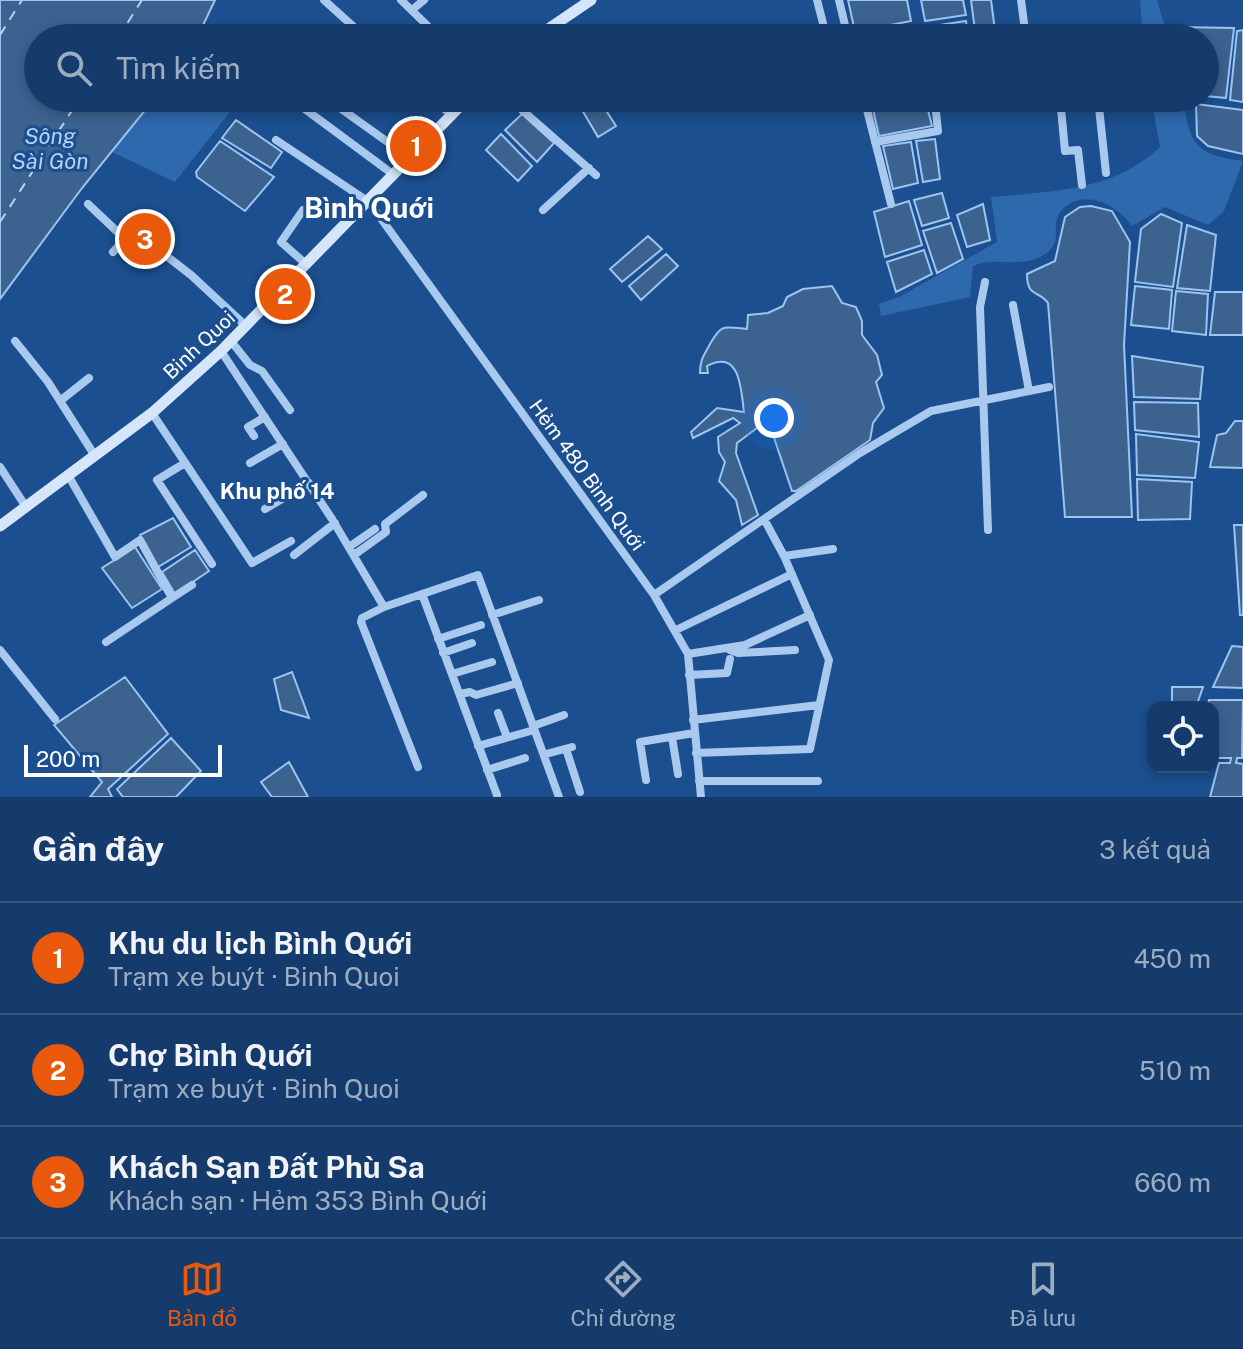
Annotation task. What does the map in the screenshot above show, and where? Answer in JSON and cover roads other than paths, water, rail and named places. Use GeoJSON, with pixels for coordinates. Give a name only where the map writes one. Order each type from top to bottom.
{"type":"FeatureCollection","features":[{"type":"Feature","properties":{"kind":"main road"},"geometry":{"type":"LineString","coordinates":[[556,24],[591,0]]}},
{"type":"Feature","properties":{"kind":"main road","name":"Binh Quoi"},"geometry":{"type":"LineString","coordinates":[[0,526],[152,413],[221,351],[456,112]]}},
{"type":"Feature","properties":{"kind":"street"},"geometry":{"type":"LineString","coordinates":[[324,0],[351,24]]}},
{"type":"Feature","properties":{"kind":"street"},"geometry":{"type":"LineString","coordinates":[[401,0],[426,24]]}},
{"type":"Feature","properties":{"kind":"street"},"geometry":{"type":"LineString","coordinates":[[412,10],[424,0]]}},
{"type":"Feature","properties":{"kind":"street"},"geometry":{"type":"LineString","coordinates":[[817,0],[823,24]]}},
{"type":"Feature","properties":{"kind":"street"},"geometry":{"type":"LineString","coordinates":[[839,0],[845,24]]}},
{"type":"Feature","properties":{"kind":"street"},"geometry":{"type":"LineString","coordinates":[[1021,0],[1024,24]]}},
{"type":"Feature","properties":{"kind":"street"},"geometry":{"type":"LineString","coordinates":[[309,112],[394,175]]}},
{"type":"Feature","properties":{"kind":"street"},"geometry":{"type":"LineString","coordinates":[[346,112],[410,158]]}},
{"type":"Feature","properties":{"kind":"street"},"geometry":{"type":"LineString","coordinates":[[448,112],[452,116]]}},
{"type":"Feature","properties":{"kind":"street"},"geometry":{"type":"LineString","coordinates":[[524,112],[592,171],[543,210]]}},
{"type":"Feature","properties":{"kind":"street"},"geometry":{"type":"LineString","coordinates":[[868,112],[891,204]]}},
{"type":"Feature","properties":{"kind":"street"},"geometry":{"type":"LineString","coordinates":[[875,142],[938,131],[936,112]]}},
{"type":"Feature","properties":{"kind":"street"},"geometry":{"type":"LineString","coordinates":[[1061,112],[1065,151],[1078,150],[1082,185]]}},
{"type":"Feature","properties":{"kind":"street"},"geometry":{"type":"LineString","coordinates":[[1099,112],[1106,173]]}},
{"type":"Feature","properties":{"kind":"street"},"geometry":{"type":"LineString","coordinates":[[276,140],[369,202]]}},
{"type":"Feature","properties":{"kind":"street","name":"Hẻm 480 Bình Quới"},"geometry":{"type":"LineString","coordinates":[[369,202],[654,595],[676,630],[688,654],[701,797]]}},
{"type":"Feature","properties":{"kind":"street"},"geometry":{"type":"LineString","coordinates":[[88,204],[125,239]]}},
{"type":"Feature","properties":{"kind":"street"},"geometry":{"type":"LineString","coordinates":[[303,210],[281,242],[306,264]]}},
{"type":"Feature","properties":{"kind":"street"},"geometry":{"type":"LineString","coordinates":[[113,252],[125,239],[142,237],[191,275],[246,326]]}},
{"type":"Feature","properties":{"kind":"street"},"geometry":{"type":"LineString","coordinates":[[985,282],[980,299],[988,530]]}},
{"type":"Feature","properties":{"kind":"street"},"geometry":{"type":"LineString","coordinates":[[1013,305],[1029,391]]}},
{"type":"Feature","properties":{"kind":"street"},"geometry":{"type":"LineString","coordinates":[[15,341],[60,401],[95,456]]}},
{"type":"Feature","properties":{"kind":"street"},"geometry":{"type":"LineString","coordinates":[[231,341],[250,365],[262,371],[290,410]]}},
{"type":"Feature","properties":{"kind":"street"},"geometry":{"type":"LineString","coordinates":[[221,351],[335,523],[384,607]]}},
{"type":"Feature","properties":{"kind":"street"},"geometry":{"type":"LineString","coordinates":[[60,401],[89,378]]}},
{"type":"Feature","properties":{"kind":"street"},"geometry":{"type":"LineString","coordinates":[[654,595],[890,434],[931,411],[1049,387]]}},
{"type":"Feature","properties":{"kind":"street"},"geometry":{"type":"LineString","coordinates":[[152,413],[252,563],[291,541]]}},
{"type":"Feature","properties":{"kind":"street"},"geometry":{"type":"LineString","coordinates":[[254,436],[248,427],[265,417]]}},
{"type":"Feature","properties":{"kind":"street"},"geometry":{"type":"LineString","coordinates":[[250,463],[283,444]]}},
{"type":"Feature","properties":{"kind":"street"},"geometry":{"type":"LineString","coordinates":[[185,463],[157,480],[212,564]]}},
{"type":"Feature","properties":{"kind":"street"},"geometry":{"type":"LineString","coordinates":[[0,467],[26,507]]}},
{"type":"Feature","properties":{"kind":"street"},"geometry":{"type":"LineString","coordinates":[[68,475],[115,557],[140,540],[172,598]]}},
{"type":"Feature","properties":{"kind":"street"},"geometry":{"type":"LineString","coordinates":[[265,509],[309,483]]}},
{"type":"Feature","properties":{"kind":"street"},"geometry":{"type":"LineString","coordinates":[[351,551],[386,532],[385,524],[423,495]]}},
{"type":"Feature","properties":{"kind":"street"},"geometry":{"type":"LineString","coordinates":[[696,753],[810,749],[829,660],[784,556],[764,519]]}},
{"type":"Feature","properties":{"kind":"street"},"geometry":{"type":"LineString","coordinates":[[294,555],[335,523]]}},
{"type":"Feature","properties":{"kind":"street"},"geometry":{"type":"LineString","coordinates":[[351,551],[375,529]]}},
{"type":"Feature","properties":{"kind":"street"},"geometry":{"type":"LineString","coordinates":[[784,556],[833,549]]}},
{"type":"Feature","properties":{"kind":"street"},"geometry":{"type":"LineString","coordinates":[[676,630],[792,574]]}},
{"type":"Feature","properties":{"kind":"street"},"geometry":{"type":"LineString","coordinates":[[418,767],[362,618],[384,607],[478,575],[533,728],[546,754],[559,797]]}},
{"type":"Feature","properties":{"kind":"street"},"geometry":{"type":"LineString","coordinates":[[106,642],[192,585]]}},
{"type":"Feature","properties":{"kind":"street"},"geometry":{"type":"LineString","coordinates":[[422,594],[497,795]]}},
{"type":"Feature","properties":{"kind":"street"},"geometry":{"type":"LineString","coordinates":[[492,615],[539,600]]}},
{"type":"Feature","properties":{"kind":"street"},"geometry":{"type":"LineString","coordinates":[[730,654],[810,615]]}},
{"type":"Feature","properties":{"kind":"street"},"geometry":{"type":"LineString","coordinates":[[438,639],[481,625]]}},
{"type":"Feature","properties":{"kind":"street"},"geometry":{"type":"LineString","coordinates":[[443,653],[472,643]]}},
{"type":"Feature","properties":{"kind":"street"},"geometry":{"type":"LineString","coordinates":[[0,650],[55,719]]}},
{"type":"Feature","properties":{"kind":"street"},"geometry":{"type":"LineString","coordinates":[[688,654],[795,650]]}},
{"type":"Feature","properties":{"kind":"street"},"geometry":{"type":"LineString","coordinates":[[689,675],[727,673],[730,654]]}},
{"type":"Feature","properties":{"kind":"street"},"geometry":{"type":"LineString","coordinates":[[452,674],[492,662]]}},
{"type":"Feature","properties":{"kind":"street"},"geometry":{"type":"LineString","coordinates":[[460,694],[470,692],[476,695],[518,683]]}},
{"type":"Feature","properties":{"kind":"street"},"geometry":{"type":"LineString","coordinates":[[693,720],[819,705]]}},
{"type":"Feature","properties":{"kind":"street"},"geometry":{"type":"LineString","coordinates":[[498,713],[507,737]]}},
{"type":"Feature","properties":{"kind":"street"},"geometry":{"type":"LineString","coordinates":[[478,746],[564,715]]}},
{"type":"Feature","properties":{"kind":"street"},"geometry":{"type":"LineString","coordinates":[[646,780],[640,742],[694,733]]}},
{"type":"Feature","properties":{"kind":"street"},"geometry":{"type":"LineString","coordinates":[[672,737],[678,774]]}},
{"type":"Feature","properties":{"kind":"street"},"geometry":{"type":"LineString","coordinates":[[546,754],[569,748],[580,792]]}},
{"type":"Feature","properties":{"kind":"street"},"geometry":{"type":"LineString","coordinates":[[487,770],[525,758]]}},
{"type":"Feature","properties":{"kind":"street"},"geometry":{"type":"LineString","coordinates":[[699,781],[818,781]]}},
{"type":"Feature","properties":{"kind":"water","name":"Sông Sài Gòn"},"geometry":{"type":"Polygon","coordinates":[[[0,0],[215,0],[204,24],[24,24],[24,112],[144,112],[82,188],[0,299],[0,0]]]}},
{"type":"Feature","properties":{"kind":"water"},"geometry":{"type":"Polygon","coordinates":[[[848,0],[907,0],[911,21],[853,24],[848,0]]]}},
{"type":"Feature","properties":{"kind":"water"},"geometry":{"type":"Polygon","coordinates":[[[921,0],[963,0],[966,15],[925,21],[921,0]]]}},
{"type":"Feature","properties":{"kind":"water"},"geometry":{"type":"Polygon","coordinates":[[[971,0],[991,0],[994,24],[974,24],[971,0]]]}},
{"type":"Feature","properties":{"kind":"water"},"geometry":{"type":"Polygon","coordinates":[[[1219,28],[1234,28],[1226,98],[1219,97],[1219,28]]]}},
{"type":"Feature","properties":{"kind":"water"},"geometry":{"type":"Polygon","coordinates":[[[1243,30],[1243,102],[1230,100],[1237,31],[1243,30]]]}},
{"type":"Feature","properties":{"kind":"water"},"geometry":{"type":"Polygon","coordinates":[[[1219,107],[1243,110],[1243,154],[1208,146],[1197,136],[1196,112],[1219,112],[1219,107]]]}},
{"type":"Feature","properties":{"kind":"water"},"geometry":{"type":"Polygon","coordinates":[[[583,112],[607,112],[616,126],[598,137],[583,112]]]}},
{"type":"Feature","properties":{"kind":"water"},"geometry":{"type":"Polygon","coordinates":[[[874,112],[928,112],[932,126],[879,136],[874,112]]]}},
{"type":"Feature","properties":{"kind":"water"},"geometry":{"type":"Polygon","coordinates":[[[522,114],[554,143],[537,162],[505,130],[522,114]]]}},
{"type":"Feature","properties":{"kind":"water"},"geometry":{"type":"Polygon","coordinates":[[[236,120],[282,152],[271,168],[222,138],[236,120]]]}},
{"type":"Feature","properties":{"kind":"water"},"geometry":{"type":"Polygon","coordinates":[[[501,134],[532,166],[518,181],[486,150],[501,134]]]}},
{"type":"Feature","properties":{"kind":"water"},"geometry":{"type":"Polygon","coordinates":[[[935,139],[940,179],[923,182],[916,141],[935,139]]]}},
{"type":"Feature","properties":{"kind":"water"},"geometry":{"type":"Polygon","coordinates":[[[220,141],[274,177],[245,211],[197,177],[196,172],[220,141]]]}},
{"type":"Feature","properties":{"kind":"water"},"geometry":{"type":"Polygon","coordinates":[[[911,142],[918,183],[893,189],[883,146],[911,142]]]}},
{"type":"Feature","properties":{"kind":"water"},"geometry":{"type":"Polygon","coordinates":[[[942,193],[949,218],[922,226],[914,200],[942,193]]]}},
{"type":"Feature","properties":{"kind":"water"},"geometry":{"type":"Polygon","coordinates":[[[909,201],[922,245],[885,257],[874,212],[909,201]]]}},
{"type":"Feature","properties":{"kind":"water"},"geometry":{"type":"Polygon","coordinates":[[[983,204],[990,240],[967,247],[957,215],[983,204]]]}},
{"type":"Feature","properties":{"kind":"water"},"geometry":{"type":"Polygon","coordinates":[[[1080,207],[1112,211],[1130,242],[1124,345],[1132,517],[1065,517],[1048,303],[1031,290],[1028,282],[1027,274],[1055,261],[1065,217],[1080,207]]]}},
{"type":"Feature","properties":{"kind":"water"},"geometry":{"type":"Polygon","coordinates":[[[1161,214],[1182,223],[1173,287],[1135,282],[1141,229],[1161,214]]]}},
{"type":"Feature","properties":{"kind":"water"},"geometry":{"type":"Polygon","coordinates":[[[951,223],[963,259],[937,273],[923,231],[951,223]]]}},
{"type":"Feature","properties":{"kind":"water"},"geometry":{"type":"Polygon","coordinates":[[[1187,225],[1216,235],[1210,291],[1177,288],[1187,225]]]}},
{"type":"Feature","properties":{"kind":"water"},"geometry":{"type":"Polygon","coordinates":[[[648,236],[662,249],[622,282],[610,269],[648,236]]]}},
{"type":"Feature","properties":{"kind":"water"},"geometry":{"type":"Polygon","coordinates":[[[924,250],[932,274],[896,292],[887,262],[924,250]]]}},
{"type":"Feature","properties":{"kind":"water"},"geometry":{"type":"Polygon","coordinates":[[[666,254],[678,266],[641,300],[629,286],[666,254]]]}},
{"type":"Feature","properties":{"kind":"water"},"geometry":{"type":"Polygon","coordinates":[[[832,286],[842,303],[856,307],[862,321],[862,335],[877,355],[882,375],[876,382],[884,408],[873,423],[870,440],[796,491],[792,491],[771,429],[761,425],[737,443],[736,453],[758,515],[742,525],[736,500],[719,481],[725,462],[719,452],[718,437],[740,423],[733,418],[693,438],[691,432],[717,408],[744,412],[740,383],[733,367],[727,363],[707,366],[708,373],[700,373],[702,361],[721,329],[747,329],[748,315],[768,313],[783,306],[787,297],[803,289],[832,286]]]}},
{"type":"Feature","properties":{"kind":"water"},"geometry":{"type":"Polygon","coordinates":[[[1135,286],[1172,290],[1169,329],[1131,325],[1135,286]]]}},
{"type":"Feature","properties":{"kind":"water"},"geometry":{"type":"Polygon","coordinates":[[[1176,291],[1208,294],[1206,335],[1172,331],[1176,291]]]}},
{"type":"Feature","properties":{"kind":"water"},"geometry":{"type":"Polygon","coordinates":[[[1215,292],[1243,292],[1243,335],[1210,335],[1215,292]]]}},
{"type":"Feature","properties":{"kind":"water"},"geometry":{"type":"Polygon","coordinates":[[[1132,356],[1203,367],[1200,399],[1134,397],[1132,356]]]}},
{"type":"Feature","properties":{"kind":"water"},"geometry":{"type":"Polygon","coordinates":[[[1134,402],[1198,403],[1199,437],[1135,430],[1134,402]]]}},
{"type":"Feature","properties":{"kind":"water"},"geometry":{"type":"Polygon","coordinates":[[[1235,421],[1243,421],[1243,468],[1210,467],[1217,435],[1226,433],[1235,421]]]}},
{"type":"Feature","properties":{"kind":"water"},"geometry":{"type":"Polygon","coordinates":[[[1136,434],[1199,442],[1195,478],[1137,475],[1136,434]]]}},
{"type":"Feature","properties":{"kind":"water"},"geometry":{"type":"Polygon","coordinates":[[[1137,479],[1192,482],[1190,519],[1138,520],[1137,479]]]}},
{"type":"Feature","properties":{"kind":"water"},"geometry":{"type":"Polygon","coordinates":[[[173,518],[191,547],[158,567],[140,535],[173,518]]]}},
{"type":"Feature","properties":{"kind":"water"},"geometry":{"type":"Polygon","coordinates":[[[1234,525],[1243,525],[1243,615],[1240,615],[1234,525]]]}},
{"type":"Feature","properties":{"kind":"water"},"geometry":{"type":"Polygon","coordinates":[[[135,547],[162,589],[132,608],[102,568],[135,547]]]}},
{"type":"Feature","properties":{"kind":"water"},"geometry":{"type":"Polygon","coordinates":[[[195,550],[209,571],[175,594],[162,572],[195,550]]]}},
{"type":"Feature","properties":{"kind":"water"},"geometry":{"type":"Polygon","coordinates":[[[1232,646],[1243,647],[1243,688],[1213,687],[1232,646]]]}},
{"type":"Feature","properties":{"kind":"water"},"geometry":{"type":"Polygon","coordinates":[[[292,672],[309,718],[281,710],[274,679],[292,672]]]}},
{"type":"Feature","properties":{"kind":"water"},"geometry":{"type":"Polygon","coordinates":[[[125,677],[168,734],[108,789],[112,797],[90,797],[102,782],[54,725],[125,677]]]}},
{"type":"Feature","properties":{"kind":"water"},"geometry":{"type":"Polygon","coordinates":[[[1172,687],[1203,687],[1198,701],[1172,701],[1172,687]]]}},
{"type":"Feature","properties":{"kind":"water"},"geometry":{"type":"Polygon","coordinates":[[[1243,700],[1242,758],[1237,758],[1236,763],[1243,764],[1243,797],[1210,797],[1216,773],[1219,773],[1219,763],[1230,763],[1231,758],[1219,758],[1219,701],[1209,701],[1243,700]]]}},
{"type":"Feature","properties":{"kind":"water"},"geometry":{"type":"Polygon","coordinates":[[[171,738],[201,771],[176,797],[123,797],[117,789],[171,738]]]}},
{"type":"Feature","properties":{"kind":"water"},"geometry":{"type":"Polygon","coordinates":[[[289,762],[308,797],[272,797],[261,782],[289,762]]]}},
{"type":"Feature","properties":{"kind":"place","name":"Khu du lịch Bình Quới"},"geometry":{"type":"Point","coordinates":[416,146]}},
{"type":"Feature","properties":{"kind":"place","name":"Khách Sạn Đất Phù Sa"},"geometry":{"type":"Point","coordinates":[145,239]}},
{"type":"Feature","properties":{"kind":"place","name":"Chợ Bình Quới"},"geometry":{"type":"Point","coordinates":[285,294]}},
{"type":"Feature","properties":{"kind":"district","name":"Bình Quới"},"geometry":{"type":"Point","coordinates":[369,207]}},
{"type":"Feature","properties":{"kind":"district","name":"Khu phố 14"},"geometry":{"type":"Point","coordinates":[277,491]}}]}
